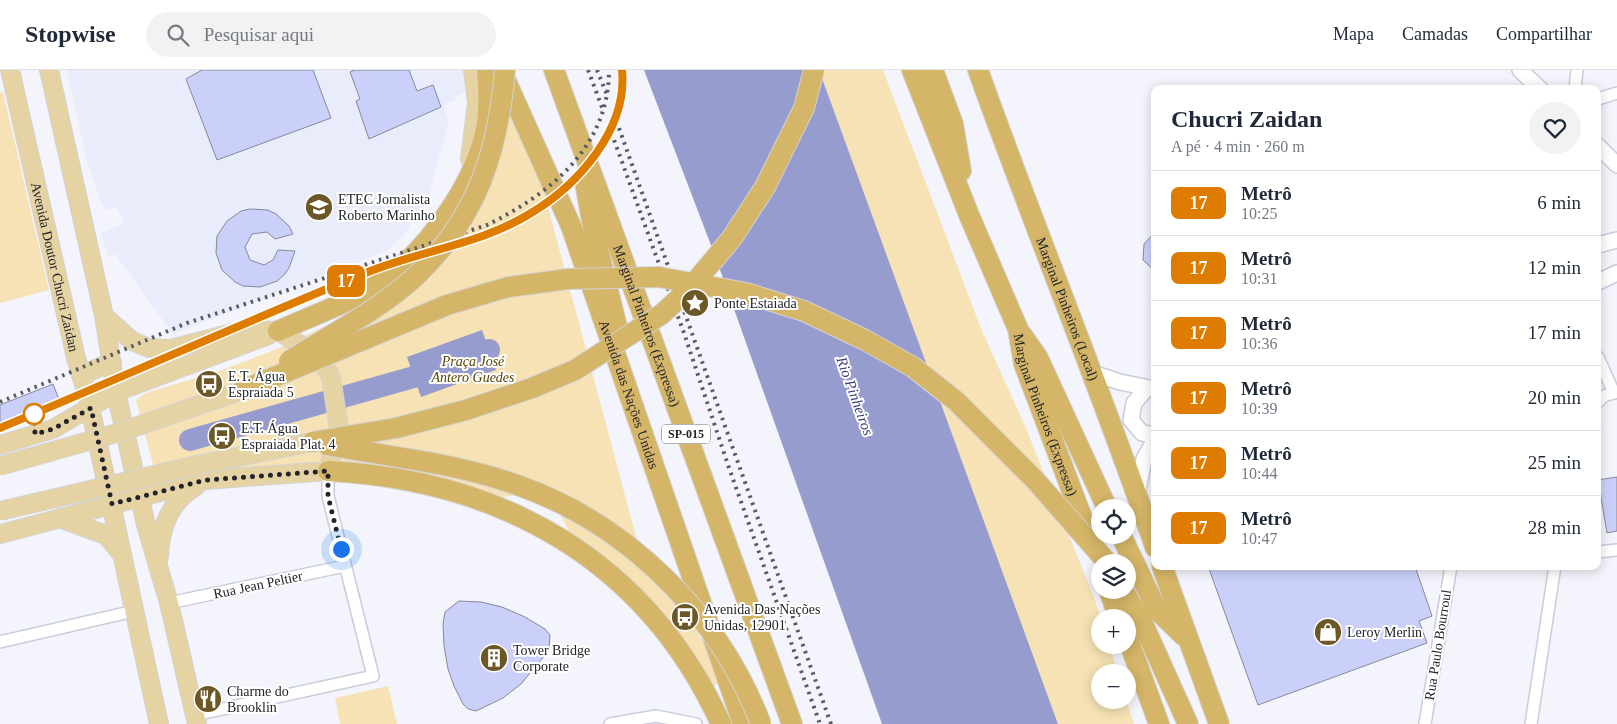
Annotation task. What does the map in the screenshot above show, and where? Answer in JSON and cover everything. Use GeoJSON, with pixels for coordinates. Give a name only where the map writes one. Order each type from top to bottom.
{"type":"FeatureCollection","features":[{"type":"Feature","properties":{"kind":"highway"},"geometry":{"type":"LineString","coordinates":[[278,331],[354,297],[392,275],[415,253],[435,229],[465,184],[485,135],[489,109],[487,70]]}},
{"type":"Feature","properties":{"kind":"highway","name":"Avenida das Nações Unidas"},"geometry":{"type":"LineString","coordinates":[[501,70],[571,226],[637,422],[743,724]]}},
{"type":"Feature","properties":{"kind":"highway"},"geometry":{"type":"LineString","coordinates":[[243,390],[388,298],[418,274],[445,243],[474,199],[487,168],[497,135],[505,70]]}},
{"type":"Feature","properties":{"kind":"highway","name":"Marginal Pinheiros (Expressa)"},"geometry":{"type":"LineString","coordinates":[[554,70],[792,724]]}},
{"type":"Feature","properties":{"kind":"highway"},"geometry":{"type":"LineString","coordinates":[[312,442],[396,428],[466,410],[532,388],[575,370],[662,314],[690,288],[732,238],[765,187],[804,108],[814,70]]}},
{"type":"Feature","properties":{"kind":"highway","name":"Marginal Pinheiros (Expressa)"},"geometry":{"type":"LineString","coordinates":[[912,70],[969,215],[1018,330],[1024,364],[1095,554]]}},
{"type":"Feature","properties":{"kind":"highway"},"geometry":{"type":"LineString","coordinates":[[933,70],[952,124],[969,215]]}},
{"type":"Feature","properties":{"kind":"highway","name":"Marginal Pinheiros (Local)"},"geometry":{"type":"LineString","coordinates":[[978,70],[1022,192],[1093,373],[1151,535]]}},
{"type":"Feature","properties":{"kind":"highway"},"geometry":{"type":"LineString","coordinates":[[580,145],[590,218],[613,310],[637,422]]}},
{"type":"Feature","properties":{"kind":"highway"},"geometry":{"type":"LineString","coordinates":[[243,390],[447,305],[508,287],[568,279],[659,278],[746,293],[804,311],[865,340],[913,367],[956,401],[1028,474],[1101,554]]}},
{"type":"Feature","properties":{"kind":"highway"},"geometry":{"type":"LineString","coordinates":[[1018,330],[1038,358],[1103,499]]}},
{"type":"Feature","properties":{"kind":"highway"},"geometry":{"type":"LineString","coordinates":[[312,442],[450,466],[520,486],[588,517],[653,567],[697,611],[732,663],[761,724]]}},
{"type":"Feature","properties":{"kind":"highway"},"geometry":{"type":"LineString","coordinates":[[328,471],[374,473],[443,488],[509,511],[554,532],[623,584],[645,608],[693,671],[718,717]]}},
{"type":"Feature","properties":{"kind":"highway"},"geometry":{"type":"LineString","coordinates":[[1125,544],[1157,610],[1186,637]]}},
{"type":"Feature","properties":{"kind":"highway"},"geometry":{"type":"LineString","coordinates":[[1163,570],[1218,724]]}},
{"type":"Feature","properties":{"kind":"highway"},"geometry":{"type":"LineString","coordinates":[[1128,599],[1144,626],[1188,724]]}},
{"type":"Feature","properties":{"kind":"highway"},"geometry":{"type":"LineString","coordinates":[[1133,654],[1159,724]]}},
{"type":"Feature","properties":{"kind":"main road","name":"Avenida Doutor Chucri Zaidan"},"geometry":{"type":"LineString","coordinates":[[10,70],[76,358],[91,408],[158,724]]}},
{"type":"Feature","properties":{"kind":"main road"},"geometry":{"type":"LineString","coordinates":[[49,70],[104,316],[116,392],[146,525],[169,603],[196,719]]}},
{"type":"Feature","properties":{"kind":"main road"},"geometry":{"type":"LineString","coordinates":[[465,184],[476,127],[477,103],[473,70]]}},
{"type":"Feature","properties":{"kind":"main road"},"geometry":{"type":"LineString","coordinates":[[0,534],[206,480],[328,471],[339,429],[331,377],[322,362],[311,351],[278,331],[237,332],[170,349],[149,348],[132,341],[104,316]]}},
{"type":"Feature","properties":{"kind":"main road"},"geometry":{"type":"LineString","coordinates":[[0,445],[53,429],[116,392],[278,331]]}},
{"type":"Feature","properties":{"kind":"main road"},"geometry":{"type":"LineString","coordinates":[[53,429],[63,421],[75,406],[78,387],[76,358]]}},
{"type":"Feature","properties":{"kind":"main road"},"geometry":{"type":"LineString","coordinates":[[81,375],[112,362]]}},
{"type":"Feature","properties":{"kind":"main road"},"geometry":{"type":"LineString","coordinates":[[0,466],[117,433],[243,390]]}},
{"type":"Feature","properties":{"kind":"main road"},"geometry":{"type":"LineString","coordinates":[[0,511],[197,465],[312,442]]}},
{"type":"Feature","properties":{"kind":"main road"},"geometry":{"type":"LineString","coordinates":[[158,565],[160,544],[166,520],[181,496],[206,480]]}},
{"type":"Feature","properties":{"kind":"main road"},"geometry":{"type":"LineString","coordinates":[[58,518],[106,535],[115,544],[124,561]]}},
{"type":"Feature","properties":{"kind":"street"},"geometry":{"type":"LineString","coordinates":[[1520,70],[1536,85]]}},
{"type":"Feature","properties":{"kind":"street"},"geometry":{"type":"LineString","coordinates":[[1575,85],[1577,70]]}},
{"type":"Feature","properties":{"kind":"street"},"geometry":{"type":"LineString","coordinates":[[1601,97],[1617,93]]}},
{"type":"Feature","properties":{"kind":"street"},"geometry":{"type":"LineString","coordinates":[[1601,149],[1617,165]]}},
{"type":"Feature","properties":{"kind":"street"},"geometry":{"type":"LineString","coordinates":[[1601,244],[1617,240]]}},
{"type":"Feature","properties":{"kind":"street"},"geometry":{"type":"LineString","coordinates":[[1601,281],[1617,273]]}},
{"type":"Feature","properties":{"kind":"street"},"geometry":{"type":"LineString","coordinates":[[1601,363],[1616,392],[1601,399]]}},
{"type":"Feature","properties":{"kind":"street"},"geometry":{"type":"LineString","coordinates":[[1093,373],[1151,389]]}},
{"type":"Feature","properties":{"kind":"street"},"geometry":{"type":"LineString","coordinates":[[1151,389],[1134,403],[1131,420],[1142,433],[1151,436]]}},
{"type":"Feature","properties":{"kind":"street"},"geometry":{"type":"LineString","coordinates":[[1137,495],[1144,459],[1151,445]]}},
{"type":"Feature","properties":{"kind":"street"},"geometry":{"type":"LineString","coordinates":[[196,719],[373,676],[328,496],[328,471]]}},
{"type":"Feature","properties":{"kind":"street"},"geometry":{"type":"LineString","coordinates":[[1601,552],[1617,550]]}},
{"type":"Feature","properties":{"kind":"street","name":"Rua Jean Peltier"},"geometry":{"type":"LineString","coordinates":[[169,603],[345,566]]}},
{"type":"Feature","properties":{"kind":"street","name":"Rua Paulo Bourroul"},"geometry":{"type":"LineString","coordinates":[[1425,724],[1450,570]]}},
{"type":"Feature","properties":{"kind":"street"},"geometry":{"type":"LineString","coordinates":[[1531,724],[1554,570]]}},
{"type":"Feature","properties":{"kind":"street"},"geometry":{"type":"LineString","coordinates":[[0,642],[134,611]]}},
{"type":"Feature","properties":{"kind":"street"},"geometry":{"type":"LineString","coordinates":[[610,724],[656,716],[696,724]]}},
{"type":"Feature","properties":{"kind":"street"},"geometry":{"type":"LineString","coordinates":[[700,724],[718,717]]}},
{"type":"Feature","properties":{"kind":"shaded area"},"geometry":{"type":"Polygon","coordinates":[[[67,70],[463,70],[468,90],[456,96],[458,99],[444,105],[449,122],[429,193],[403,237],[386,251],[173,334],[115,254],[108,258],[101,233],[124,223],[117,207],[106,210],[102,204],[87,162],[67,70]]]}},
{"type":"Feature","properties":{"kind":"green space"},"geometry":{"type":"Polygon","coordinates":[[[819,70],[883,70],[982,331],[1025,426],[1091,590],[1091,599],[1095,600],[1098,609],[1091,609],[1091,654],[1112,654],[1115,664],[1091,664],[1091,709],[1129,709],[1134,724],[1058,724],[819,70]]]}},
{"type":"Feature","properties":{"kind":"green space"},"geometry":{"type":"Polygon","coordinates":[[[3,92],[49,290],[0,303],[0,93],[3,92]]]}},
{"type":"Feature","properties":{"kind":"green space","name":"Praça José Antero Guedes"},"geometry":{"type":"Polygon","coordinates":[[[508,105],[517,108],[544,192],[643,563],[688,613],[722,680],[711,688],[675,625],[634,582],[570,533],[560,514],[524,494],[502,497],[460,483],[314,468],[161,495],[136,400],[146,393],[222,370],[279,348],[360,309],[405,278],[508,105]]]}},
{"type":"Feature","properties":{"kind":"green space"},"geometry":{"type":"Polygon","coordinates":[[[388,686],[397,724],[340,724],[335,698],[388,686]]]}},
{"type":"Feature","properties":{"kind":"water","name":"Rio Pinheiros"},"geometry":{"type":"Polygon","coordinates":[[[644,70],[819,70],[1058,724],[882,724],[714,253],[644,70]]]}},
{"type":"Feature","properties":{"kind":"water"},"geometry":{"type":"Polygon","coordinates":[[[482,330],[496,370],[421,397],[407,357],[482,330]]]}},
{"type":"Feature","properties":{"kind":"building"},"geometry":{"type":"Polygon","coordinates":[[[202,70],[313,70],[331,118],[217,160],[186,79],[202,70]]]}},
{"type":"Feature","properties":{"kind":"building"},"geometry":{"type":"Polygon","coordinates":[[[355,70],[409,70],[417,91],[433,85],[441,107],[369,139],[356,101],[360,99],[350,72],[355,70]]]}},
{"type":"Feature","properties":{"kind":"building"},"geometry":{"type":"Polygon","coordinates":[[[250,209],[268,210],[276,214],[289,226],[293,234],[275,239],[267,232],[252,234],[245,247],[250,260],[264,265],[273,260],[278,250],[295,251],[289,268],[284,275],[277,281],[260,287],[243,286],[235,282],[222,270],[216,253],[217,236],[227,221],[241,211],[250,209]]]}},
{"type":"Feature","properties":{"kind":"building"},"geometry":{"type":"Polygon","coordinates":[[[1151,236],[1151,267],[1143,260],[1144,244],[1151,236]]]}},
{"type":"Feature","properties":{"kind":"building"},"geometry":{"type":"Polygon","coordinates":[[[53,384],[60,402],[0,427],[0,405],[53,384]]]}},
{"type":"Feature","properties":{"kind":"building"},"geometry":{"type":"Polygon","coordinates":[[[1617,477],[1617,531],[1607,533],[1601,498],[1601,480],[1617,477]]]}},
{"type":"Feature","properties":{"kind":"building","name":"Leroy Merlin"},"geometry":{"type":"Polygon","coordinates":[[[1209,570],[1416,570],[1432,616],[1419,621],[1427,643],[1258,705],[1209,570]]]}},
{"type":"Feature","properties":{"kind":"building","name":"Tower Bridge Corporate"},"geometry":{"type":"Polygon","coordinates":[[[459,601],[481,602],[502,607],[525,617],[545,629],[550,635],[549,650],[521,684],[503,698],[476,711],[468,709],[463,704],[454,686],[448,669],[444,646],[443,624],[445,612],[459,601]]]}},
{"type":"Feature","properties":{"kind":"waterway"},"geometry":{"type":"LineString","coordinates":[[190,440],[414,377],[489,350]]}},
{"type":"Feature","properties":{"kind":"railway"},"geometry":{"type":"LineString","coordinates":[[588,70],[603,110]]}},
{"type":"Feature","properties":{"kind":"railway"},"geometry":{"type":"LineString","coordinates":[[597,70],[607,95]]}},
{"type":"Feature","properties":{"kind":"railway"},"geometry":{"type":"LineString","coordinates":[[0,402],[187,323],[487,225],[510,213],[533,199],[553,183],[572,165],[587,145],[599,122],[606,97],[609,70]]}},
{"type":"Feature","properties":{"kind":"railway"},"geometry":{"type":"LineString","coordinates":[[0,428],[230,329],[388,264],[472,239],[512,224],[549,201],[566,187],[596,153],[608,134],[616,113],[621,92],[622,70]]}},
{"type":"Feature","properties":{"kind":"railway"},"geometry":{"type":"LineString","coordinates":[[614,114],[831,724]]}},
{"type":"Feature","properties":{"kind":"railway"},"geometry":{"type":"LineString","coordinates":[[609,126],[684,333],[728,465],[820,724]]}},
{"type":"Feature","properties":{"kind":"metro line","name":"17"},"geometry":{"type":"LineString","coordinates":[[0,428],[370,271],[478,238],[507,226],[531,213],[554,197],[593,158],[607,134],[619,101],[622,70]]}},
{"type":"Feature","properties":{"kind":"place","name":"ETEC Jornalista Roberto Marinho"},"geometry":{"type":"Point","coordinates":[319,207]}},
{"type":"Feature","properties":{"kind":"place","name":"Ponte Estaiada"},"geometry":{"type":"Point","coordinates":[695,303]}},
{"type":"Feature","properties":{"kind":"place","name":"E.T. Água Espraiada 5"},"geometry":{"type":"Point","coordinates":[209,384]}},
{"type":"Feature","properties":{"kind":"place","name":"E.T. Água Espraiada Plat. 4"},"geometry":{"type":"Point","coordinates":[222,436]}},
{"type":"Feature","properties":{"kind":"place","name":"Avenida Das Nações Unidas, 12901"},"geometry":{"type":"Point","coordinates":[685,617]}},
{"type":"Feature","properties":{"kind":"place","name":"Leroy Merlin"},"geometry":{"type":"Point","coordinates":[1328,632]}},
{"type":"Feature","properties":{"kind":"place","name":"Tower Bridge Corporate"},"geometry":{"type":"Point","coordinates":[494,658]}},
{"type":"Feature","properties":{"kind":"place","name":"Charme do Brooklin"},"geometry":{"type":"Point","coordinates":[208,699]}},
{"type":"Feature","properties":{"kind":"route"},"geometry":{"type":"LineString","coordinates":[[34,414],[35,434],[53,429],[91,408],[112,504],[206,480],[328,471],[328,496],[341,549]]}}]}
